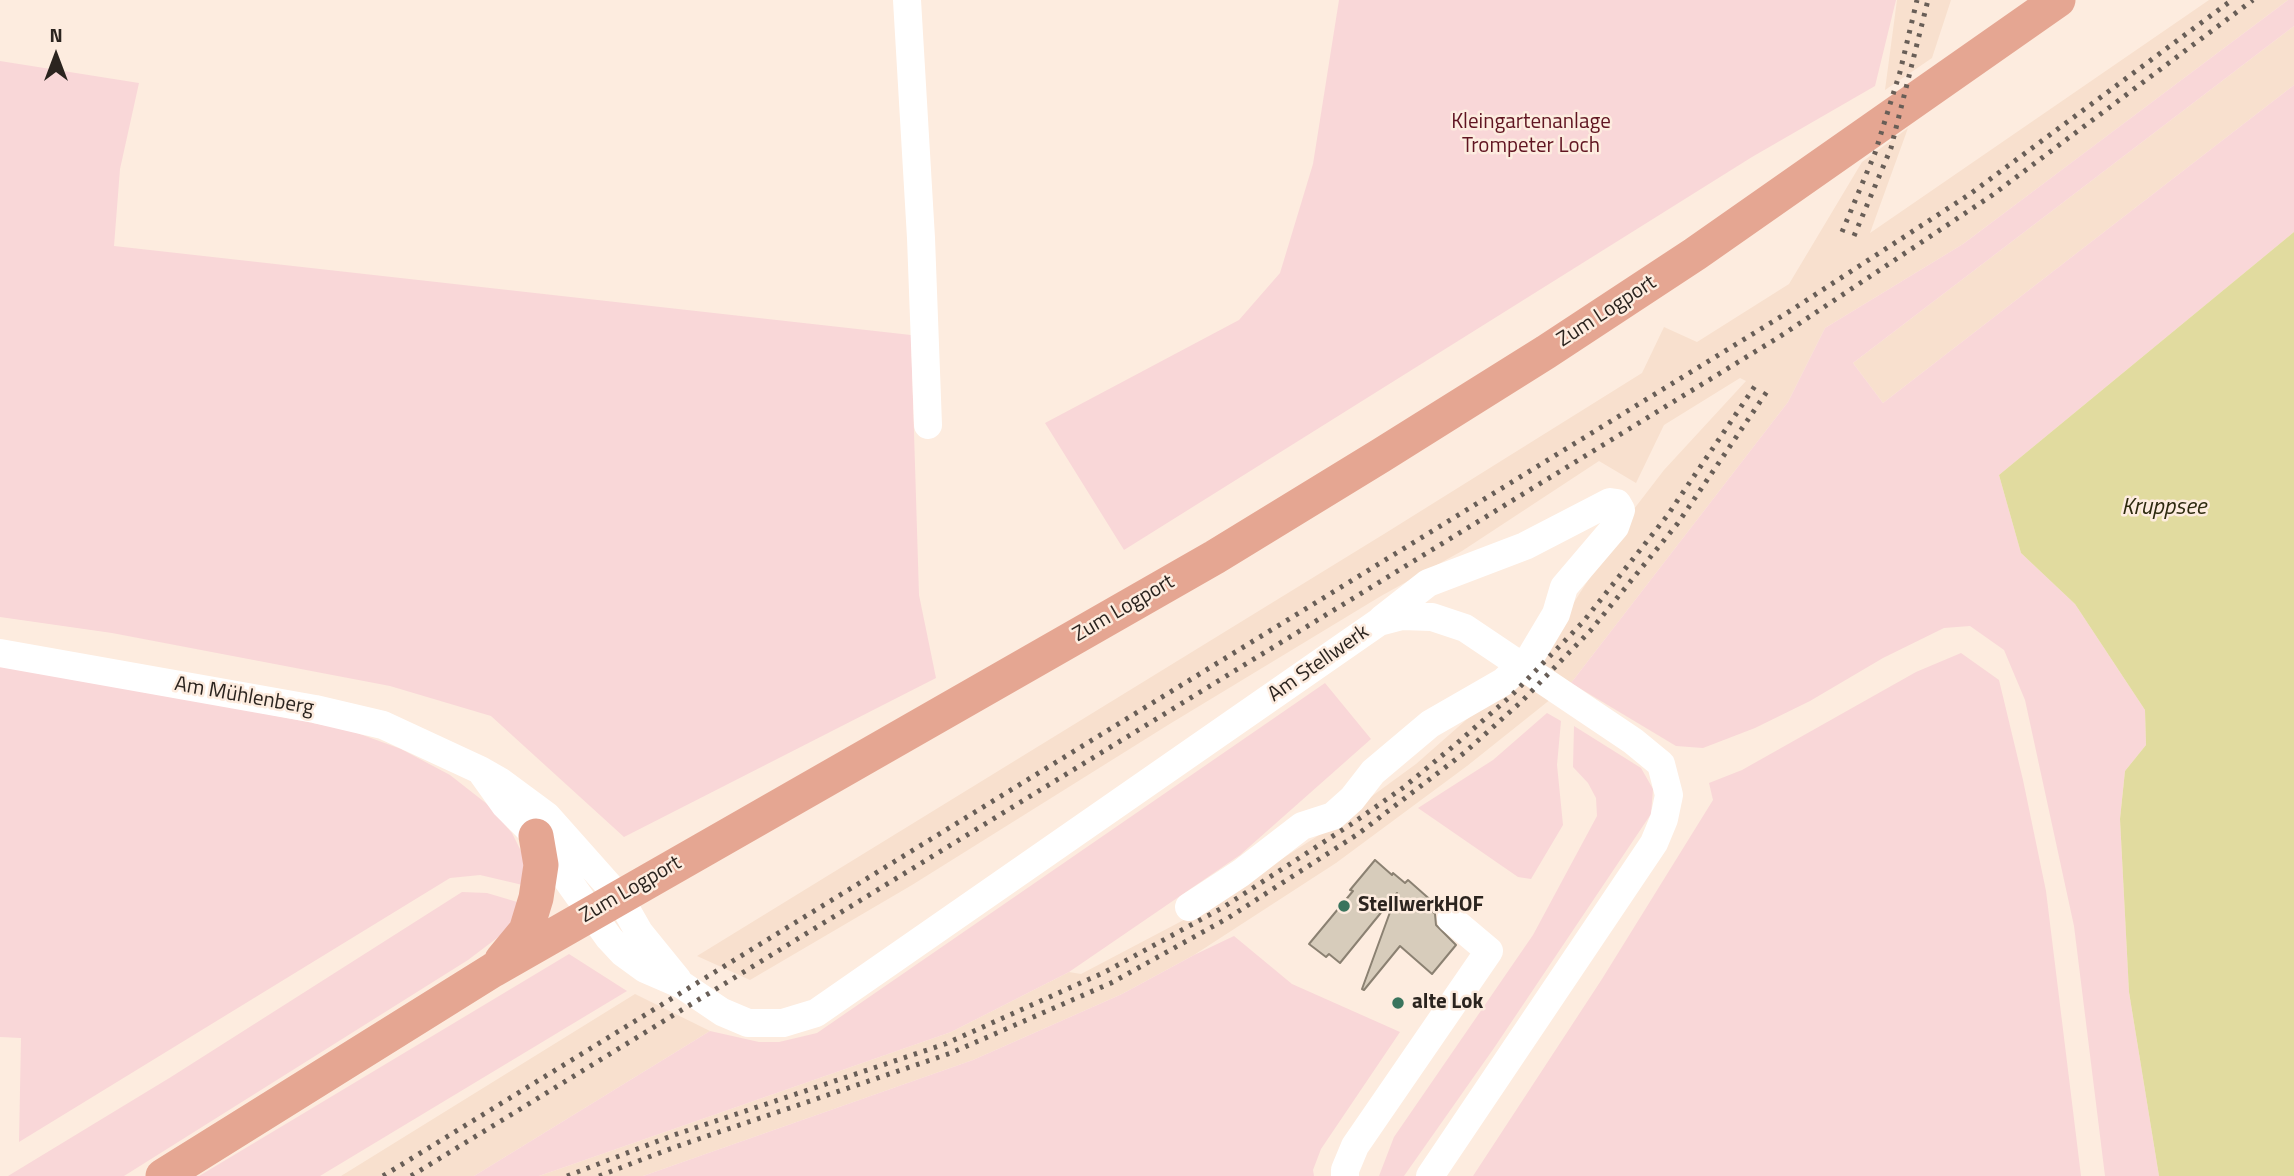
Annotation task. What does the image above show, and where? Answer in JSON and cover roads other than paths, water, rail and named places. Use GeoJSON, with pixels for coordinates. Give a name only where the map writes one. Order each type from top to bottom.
{"type":"FeatureCollection","features":[{"type":"Feature","properties":{"kind":"main road","name":"Zum Logport"},"geometry":{"type":"LineString","coordinates":[[163,1176],[493,970],[1274,521],[1546,352],[1695,254],[2058,0]]}},
{"type":"Feature","properties":{"kind":"main road"},"geometry":{"type":"LineString","coordinates":[[493,970],[526,931],[540,874],[536,836]]}},
{"type":"Feature","properties":{"kind":"street"},"geometry":{"type":"LineString","coordinates":[[907,0],[921,239],[928,425]]}},
{"type":"Feature","properties":{"kind":"street"},"geometry":{"type":"LineString","coordinates":[[1189,907],[1241,873],[1302,826],[1333,816],[1352,799],[1373,772],[1430,724],[1503,682],[1531,656],[1556,614],[1564,587],[1615,527],[1621,510],[1617,503],[1610,502],[1525,546],[1428,583],[1379,622]]}},
{"type":"Feature","properties":{"kind":"street","name":"Am Stellwerk"},"geometry":{"type":"LineString","coordinates":[[606,905],[639,932],[682,985],[722,1012],[748,1023],[783,1023],[816,1013],[1379,622],[1402,616],[1432,617],[1465,628],[1633,741],[1661,764],[1669,795],[1664,819],[1654,843],[1430,1176]]}},
{"type":"Feature","properties":{"kind":"street","name":"Am Mühlenberg"},"geometry":{"type":"LineString","coordinates":[[0,653],[315,709],[383,725],[480,770],[547,816],[606,905]]}},
{"type":"Feature","properties":{"kind":"street","name":"Am Mühlenberg"},"geometry":{"type":"LineString","coordinates":[[480,770],[505,805],[606,905]]}},
{"type":"Feature","properties":{"kind":"street"},"geometry":{"type":"LineString","coordinates":[[1345,1176],[1355,1146],[1489,951],[1451,919]]}},
{"type":"Feature","properties":{"kind":"water","name":"Kruppsee"},"geometry":{"type":"Polygon","coordinates":[[[2294,232],[2294,1176],[2159,1176],[2129,992],[2120,819],[2125,771],[2146,745],[2145,710],[2075,604],[2021,553],[1999,475],[2294,232]]]}},
{"type":"Feature","properties":{"kind":"railway"},"geometry":{"type":"LineString","coordinates":[[1842,232],[1875,153],[1900,72],[1917,0]]}},
{"type":"Feature","properties":{"kind":"railway"},"geometry":{"type":"LineString","coordinates":[[1854,236],[1891,148],[1928,0]]}},
{"type":"Feature","properties":{"kind":"railway"},"geometry":{"type":"LineString","coordinates":[[383,1176],[1790,311],[1970,194],[2232,0]]}},
{"type":"Feature","properties":{"kind":"railway"},"geometry":{"type":"LineString","coordinates":[[411,1176],[1779,337],[1991,196],[2253,0]]}},
{"type":"Feature","properties":{"kind":"railway"},"geometry":{"type":"LineString","coordinates":[[567,1176],[674,1135],[945,1044],[1105,972],[1222,908],[1350,825],[1404,787],[1456,744],[1512,695],[1583,622],[1667,516],[1757,383]]}},
{"type":"Feature","properties":{"kind":"railway"},"geometry":{"type":"LineString","coordinates":[[599,1176],[675,1147],[951,1053],[1111,983],[1228,918],[1358,834],[1464,753],[1522,701],[1591,630],[1678,523],[1768,390]]}},
{"type":"Feature","properties":{"kind":"place","name":"StellwerkHOF"},"geometry":{"type":"Point","coordinates":[1344,906]}},
{"type":"Feature","properties":{"kind":"place","name":"alte Lok"},"geometry":{"type":"Point","coordinates":[1398,1003]}},
{"type":"Feature","properties":{"kind":"park label","name":"Kleingartenanlage Trompeter Loch"},"geometry":{"type":"Point","coordinates":[1531,135]}}]}
